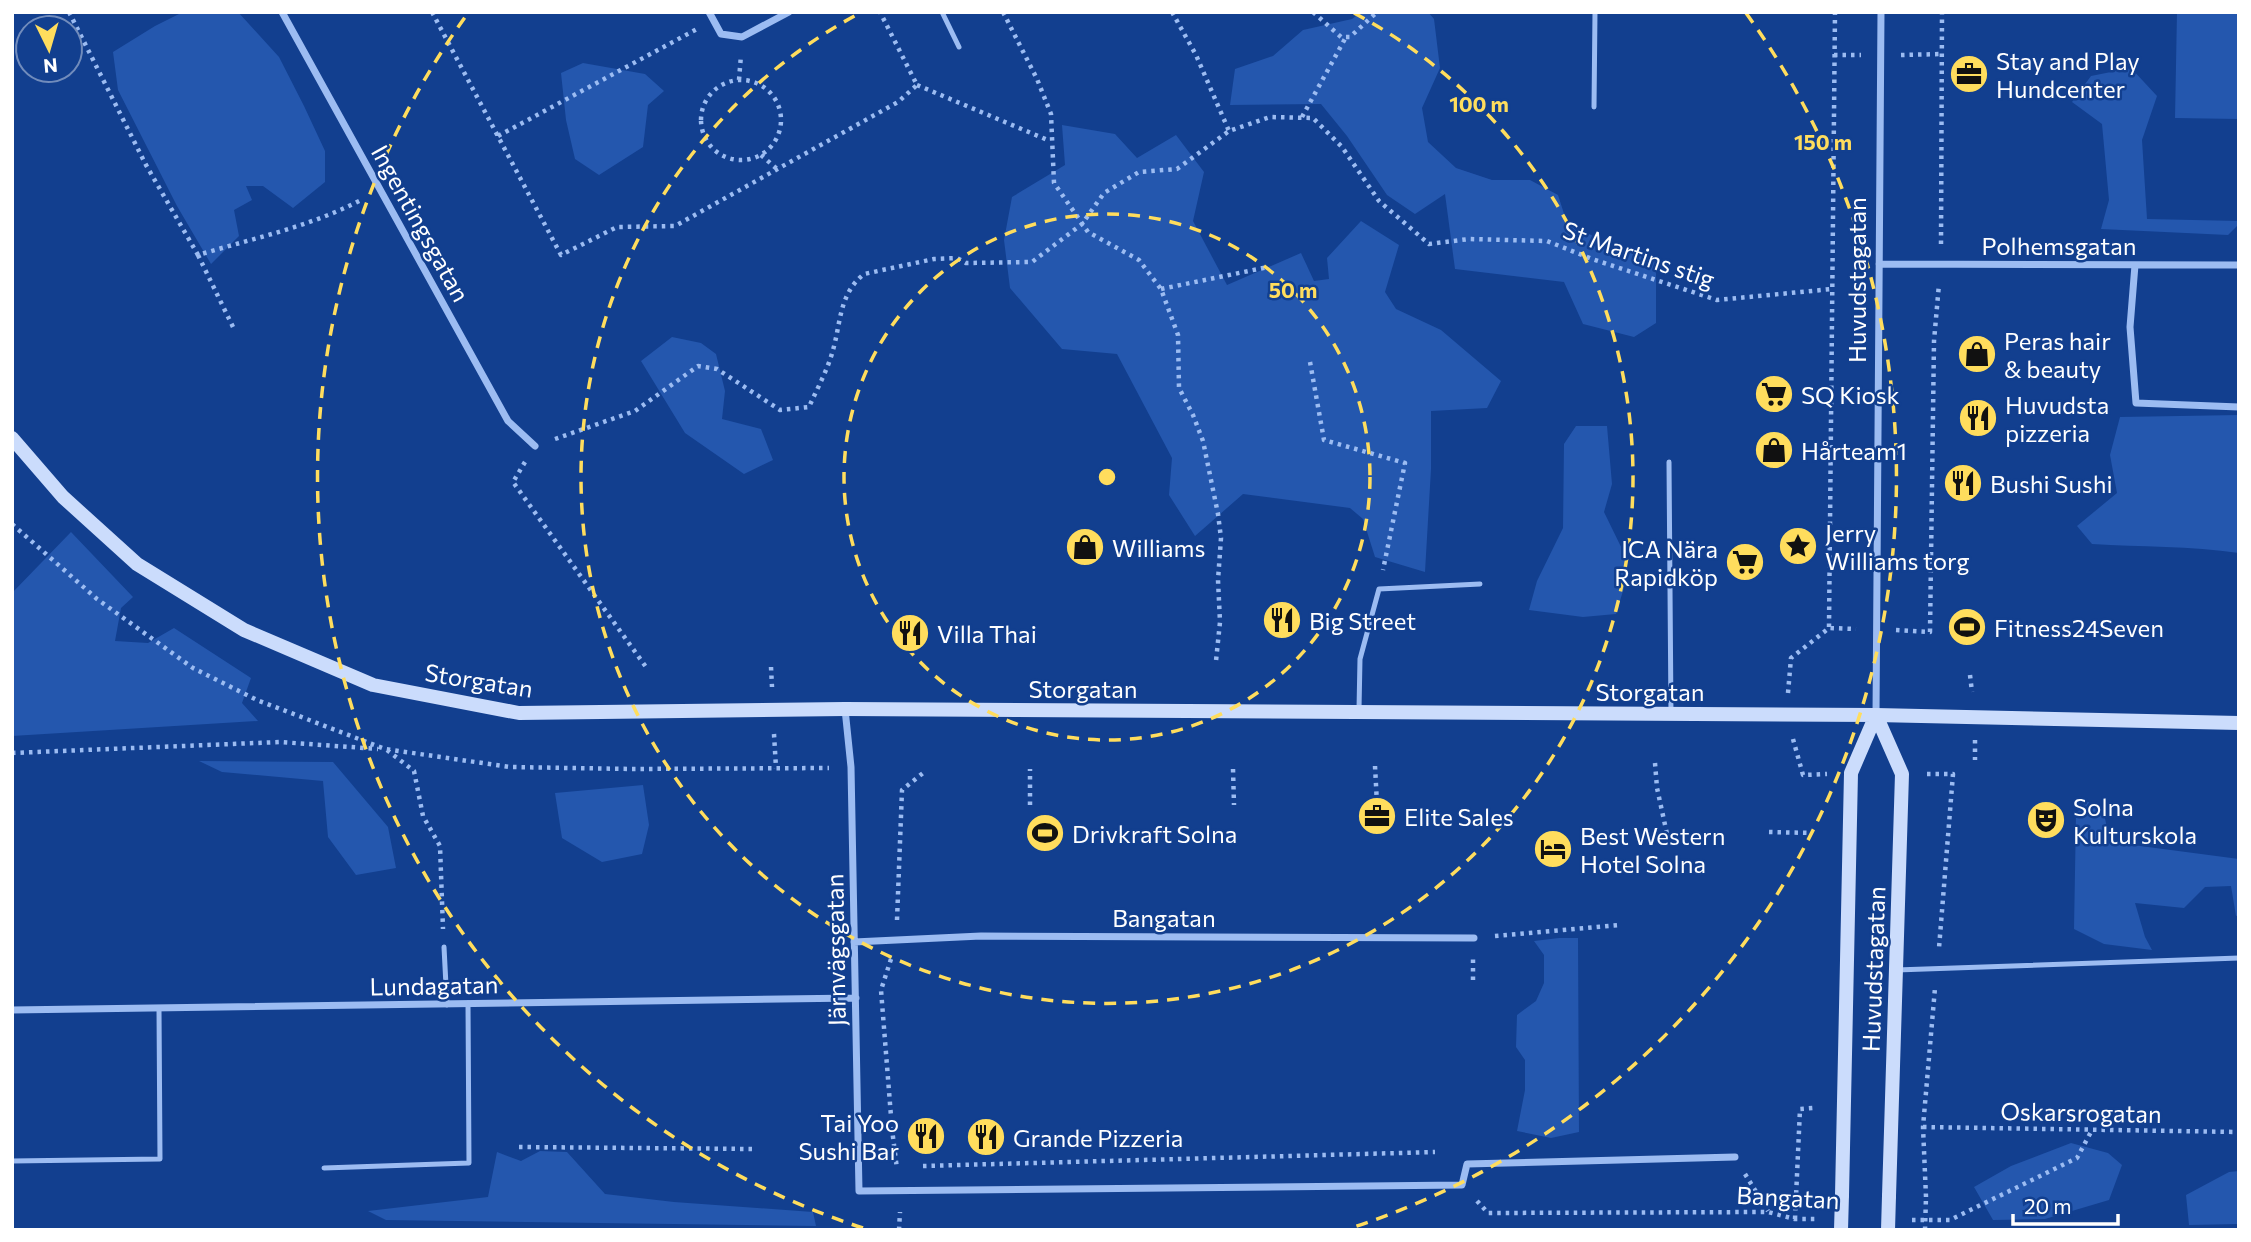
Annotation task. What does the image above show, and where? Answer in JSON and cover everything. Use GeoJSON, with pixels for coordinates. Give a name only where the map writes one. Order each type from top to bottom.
{"type":"FeatureCollection","features":[{"type":"Feature","properties":{"kind":"street","name":"Ingentingsgatan"},"geometry":{"type":"LineString","coordinates":[[282,12],[508,421],[535,446]]}},
{"type":"Feature","properties":{"kind":"street"},"geometry":{"type":"LineString","coordinates":[[711,16],[720,34],[742,37],[789,12]]}},
{"type":"Feature","properties":{"kind":"street","name":"Huvudstagatan"},"geometry":{"type":"LineString","coordinates":[[1841,1230],[1851,774],[1876,715],[1881,12]]}},
{"type":"Feature","properties":{"kind":"street","name":"Polhemsgatan"},"geometry":{"type":"LineString","coordinates":[[1879,264],[2239,265]]}},
{"type":"Feature","properties":{"kind":"street"},"geometry":{"type":"LineString","coordinates":[[2135,265],[2130,327],[2136,403],[2239,407]]}},
{"type":"Feature","properties":{"kind":"street","name":"Storgatan"},"geometry":{"type":"LineString","coordinates":[[12,438],[63,497],[137,564],[244,630],[373,685],[519,713],[845,709],[1876,715],[2239,723]]}},
{"type":"Feature","properties":{"kind":"street","name":"Järnvägsgatan"},"geometry":{"type":"LineString","coordinates":[[845,709],[851,767],[859,1191],[900,1189]]}},
{"type":"Feature","properties":{"kind":"street","name":"Huvudstagatan"},"geometry":{"type":"LineString","coordinates":[[1876,715],[1902,774],[1889,1196],[1893,1225]]}},
{"type":"Feature","properties":{"kind":"street","name":"Bangatan"},"geometry":{"type":"LineString","coordinates":[[854,942],[981,936],[1474,938]]}},
{"type":"Feature","properties":{"kind":"street","name":"Lundagatan"},"geometry":{"type":"LineString","coordinates":[[12,1010],[856,998]]}},
{"type":"Feature","properties":{"kind":"street","name":"Bangatan"},"geometry":{"type":"LineString","coordinates":[[1461,1185],[1467,1164],[1735,1157]]}},
{"type":"Feature","properties":{"kind":"street"},"geometry":{"type":"LineString","coordinates":[[900,1189],[1461,1185]]}},
{"type":"Feature","properties":{"kind":"lane"},"geometry":{"type":"LineString","coordinates":[[942,12],[959,47]]}},
{"type":"Feature","properties":{"kind":"lane"},"geometry":{"type":"LineString","coordinates":[[1594,107],[1595,12]]}},
{"type":"Feature","properties":{"kind":"lane"},"geometry":{"type":"LineString","coordinates":[[1669,461],[1671,714]]}},
{"type":"Feature","properties":{"kind":"lane"},"geometry":{"type":"LineString","coordinates":[[1359,712],[1360,659],[1379,589],[1480,584]]}},
{"type":"Feature","properties":{"kind":"lane"},"geometry":{"type":"LineString","coordinates":[[444,947],[447,1005]]}},
{"type":"Feature","properties":{"kind":"lane"},"geometry":{"type":"LineString","coordinates":[[1896,970],[2239,958]]}},
{"type":"Feature","properties":{"kind":"lane"},"geometry":{"type":"LineString","coordinates":[[324,1168],[469,1163],[468,1003]]}},
{"type":"Feature","properties":{"kind":"lane"},"geometry":{"type":"LineString","coordinates":[[12,1161],[160,1159],[159,1008]]}},
{"type":"Feature","properties":{"kind":"path"},"geometry":{"type":"LineString","coordinates":[[69,12],[146,165],[198,255],[233,327]]}},
{"type":"Feature","properties":{"kind":"path"},"geometry":{"type":"LineString","coordinates":[[432,12],[561,255],[617,228],[674,226],[898,102],[916,85]]}},
{"type":"Feature","properties":{"kind":"path"},"geometry":{"type":"LineString","coordinates":[[880,12],[916,85],[1050,141]]}},
{"type":"Feature","properties":{"kind":"path"},"geometry":{"type":"LineString","coordinates":[[1003,12],[1037,79],[1051,114],[1050,141],[1054,183],[1088,232],[1139,260],[1161,289],[1178,335],[1179,388],[1203,441],[1221,538],[1218,580],[1220,622],[1216,661]]}},
{"type":"Feature","properties":{"kind":"path"},"geometry":{"type":"LineString","coordinates":[[1172,12],[1196,55],[1229,131]]}},
{"type":"Feature","properties":{"kind":"path"},"geometry":{"type":"LineString","coordinates":[[1313,12],[1341,37],[1350,37],[1377,12]]}},
{"type":"Feature","properties":{"kind":"path"},"geometry":{"type":"LineString","coordinates":[[1829,628],[1835,12]]}},
{"type":"Feature","properties":{"kind":"path"},"geometry":{"type":"LineString","coordinates":[[1930,632],[1934,341],[1941,264],[1942,12]]}},
{"type":"Feature","properties":{"kind":"path"},"geometry":{"type":"LineString","coordinates":[[498,136],[711,16]]}},
{"type":"Feature","properties":{"kind":"path"},"geometry":{"type":"LineString","coordinates":[[646,667],[513,482],[535,446],[635,411],[698,366],[717,369],[780,410],[809,407],[833,352],[844,299],[864,274],[934,259],[957,258],[966,263],[1032,262],[1082,224],[1104,193],[1139,172],[1177,169],[1229,131],[1270,117],[1302,117],[1346,37]]}},
{"type":"Feature","properties":{"kind":"path"},"geometry":{"type":"LineString","coordinates":[[752,81],[764,87],[780,108],[778,135],[761,155],[736,160],[723,156],[712,148],[705,137],[701,125],[706,100],[715,89],[726,82],[752,81]]}},
{"type":"Feature","properties":{"kind":"path","name":"St Martins stig"},"geometry":{"type":"LineString","coordinates":[[1302,117],[1313,118],[1342,148],[1379,201],[1429,244],[1469,239],[1547,241],[1592,259],[1717,300],[1832,289]]}},
{"type":"Feature","properties":{"kind":"path"},"geometry":{"type":"LineString","coordinates":[[761,155],[777,169]]}},
{"type":"Feature","properties":{"kind":"path"},"geometry":{"type":"LineString","coordinates":[[198,255],[330,216],[381,190]]}},
{"type":"Feature","properties":{"kind":"path"},"geometry":{"type":"LineString","coordinates":[[1161,289],[1268,267]]}},
{"type":"Feature","properties":{"kind":"path"},"geometry":{"type":"LineString","coordinates":[[1310,362],[1324,440],[1405,463],[1379,589]]}},
{"type":"Feature","properties":{"kind":"path"},"geometry":{"type":"LineString","coordinates":[[12,753],[280,742],[385,749],[414,771],[424,816],[440,846],[444,947]]}},
{"type":"Feature","properties":{"kind":"path"},"geometry":{"type":"LineString","coordinates":[[1655,763],[1657,788],[1667,834]]}},
{"type":"Feature","properties":{"kind":"path"},"geometry":{"type":"LineString","coordinates":[[1375,766],[1377,804]]}},
{"type":"Feature","properties":{"kind":"path"},"geometry":{"type":"LineString","coordinates":[[1030,769],[1030,805]]}},
{"type":"Feature","properties":{"kind":"path"},"geometry":{"type":"LineString","coordinates":[[1233,769],[1234,804]]}},
{"type":"Feature","properties":{"kind":"path"},"geometry":{"type":"LineString","coordinates":[[900,1189],[892,1129],[881,990],[897,939],[902,790],[923,774]]}},
{"type":"Feature","properties":{"kind":"path"},"geometry":{"type":"LineString","coordinates":[[1769,832],[1812,833]]}},
{"type":"Feature","properties":{"kind":"path"},"geometry":{"type":"LineString","coordinates":[[1474,938],[1619,925]]}},
{"type":"Feature","properties":{"kind":"path"},"geometry":{"type":"LineString","coordinates":[[1795,1219],[1800,1109],[1813,1108]]}},
{"type":"Feature","properties":{"kind":"path","name":"Oskarsrogatan"},"geometry":{"type":"LineString","coordinates":[[1923,1128],[2239,1132]]}},
{"type":"Feature","properties":{"kind":"path"},"geometry":{"type":"LineString","coordinates":[[1893,1225],[1950,1220],[2077,1158],[2092,1130]]}},
{"type":"Feature","properties":{"kind":"path"},"geometry":{"type":"LineString","coordinates":[[519,1147],[754,1149]]}},
{"type":"Feature","properties":{"kind":"path"},"geometry":{"type":"LineString","coordinates":[[911,1166],[1435,1152]]}},
{"type":"Feature","properties":{"kind":"path"},"geometry":{"type":"LineString","coordinates":[[1735,1157],[1768,1212]]}},
{"type":"Feature","properties":{"kind":"path","name":"Bangatan"},"geometry":{"type":"LineString","coordinates":[[1461,1185],[1488,1213],[1768,1212],[1795,1219],[1821,1219]]}},
{"type":"Feature","properties":{"kind":"path"},"geometry":{"type":"LineString","coordinates":[[1925,1230],[1926,1197]]}},
{"type":"Feature","properties":{"kind":"shaded area"},"geometry":{"type":"Polygon","coordinates":[[[183,12],[238,12],[279,57],[325,151],[325,182],[293,208],[263,186],[246,186],[252,200],[234,210],[239,236],[211,264],[177,206],[118,90],[113,52],[183,12]]]}},
{"type":"Feature","properties":{"kind":"shaded area"},"geometry":{"type":"Polygon","coordinates":[[[1361,12],[1428,12],[1434,19],[1440,68],[1422,108],[1428,142],[1456,168],[1492,180],[1530,180],[1558,195],[1567,223],[1656,262],[1656,323],[1634,337],[1583,324],[1564,282],[1455,269],[1445,194],[1415,214],[1387,195],[1347,136],[1321,104],[1230,105],[1235,69],[1273,56],[1303,30],[1352,19],[1361,12]]]}},
{"type":"Feature","properties":{"kind":"shaded area"},"geometry":{"type":"Polygon","coordinates":[[[2177,12],[2239,12],[2239,119],[2175,118],[2177,12]]]}},
{"type":"Feature","properties":{"kind":"shaded area"},"geometry":{"type":"Polygon","coordinates":[[[583,63],[645,74],[664,91],[648,105],[643,147],[599,175],[575,159],[566,120],[561,73],[583,63]]]}},
{"type":"Feature","properties":{"kind":"shaded area"},"geometry":{"type":"Polygon","coordinates":[[[2131,68],[2157,96],[2142,140],[2147,219],[2239,221],[2228,235],[2101,229],[2109,200],[2102,124],[2072,102],[2091,76],[2131,68]]]}},
{"type":"Feature","properties":{"kind":"shaded area"},"geometry":{"type":"Polygon","coordinates":[[[1062,125],[1115,134],[1137,158],[1176,135],[1204,172],[1193,221],[1227,285],[1301,253],[1314,281],[1329,279],[1327,258],[1361,221],[1399,245],[1385,292],[1396,309],[1441,330],[1501,381],[1487,408],[1431,411],[1431,469],[1425,572],[1375,557],[1363,519],[1350,508],[1243,494],[1195,536],[1169,495],[1172,458],[1117,354],[1062,349],[1010,288],[1004,240],[1012,197],[1065,165],[1062,125]]]}},
{"type":"Feature","properties":{"kind":"shaded area"},"geometry":{"type":"Polygon","coordinates":[[[672,337],[701,343],[716,354],[725,391],[722,419],[761,429],[773,460],[744,474],[685,433],[641,361],[672,337]]]}},
{"type":"Feature","properties":{"kind":"shaded area"},"geometry":{"type":"Polygon","coordinates":[[[2239,415],[2239,553],[2092,544],[2077,526],[2117,493],[2110,455],[2120,417],[2239,415]]]}},
{"type":"Feature","properties":{"kind":"shaded area"},"geometry":{"type":"Polygon","coordinates":[[[1576,426],[1607,426],[1612,484],[1604,512],[1624,553],[1626,581],[1616,614],[1583,617],[1529,610],[1537,581],[1563,528],[1564,444],[1576,426]]]}},
{"type":"Feature","properties":{"kind":"shaded area"},"geometry":{"type":"Polygon","coordinates":[[[71,532],[133,597],[121,608],[115,641],[148,643],[174,628],[251,678],[242,703],[258,721],[12,736],[12,593],[71,532]]]}},
{"type":"Feature","properties":{"kind":"shaded area"},"geometry":{"type":"Polygon","coordinates":[[[199,761],[333,762],[388,827],[396,868],[356,875],[328,837],[323,781],[222,772],[199,761]]]}},
{"type":"Feature","properties":{"kind":"shaded area"},"geometry":{"type":"Polygon","coordinates":[[[643,785],[649,825],[642,854],[602,862],[562,838],[555,793],[643,785]]]}},
{"type":"Feature","properties":{"kind":"shaded area"},"geometry":{"type":"Polygon","coordinates":[[[2086,801],[2103,809],[2110,842],[2239,859],[2239,915],[2236,916],[2231,886],[2205,887],[2184,908],[2135,903],[2145,937],[2152,950],[2104,944],[2074,929],[2076,814],[2086,801]]]}},
{"type":"Feature","properties":{"kind":"shaded area"},"geometry":{"type":"Polygon","coordinates":[[[1578,938],[1579,1132],[1551,1138],[1517,1131],[1525,1090],[1525,1060],[1516,1047],[1517,1015],[1536,1001],[1544,983],[1544,955],[1534,941],[1578,938]]]}},
{"type":"Feature","properties":{"kind":"shaded area"},"geometry":{"type":"Polygon","coordinates":[[[2071,1143],[2108,1153],[2122,1165],[2109,1200],[2045,1219],[1993,1220],[1974,1187],[2011,1166],[2071,1143]]]}},
{"type":"Feature","properties":{"kind":"shaded area"},"geometry":{"type":"Polygon","coordinates":[[[540,1151],[567,1152],[605,1194],[813,1212],[816,1226],[386,1220],[368,1211],[488,1197],[497,1152],[521,1161],[540,1151]]]}},
{"type":"Feature","properties":{"kind":"shaded area"},"geometry":{"type":"Polygon","coordinates":[[[2239,1171],[2239,1224],[2189,1225],[2186,1195],[2229,1172],[2239,1171]]]}},
{"type":"Feature","properties":{"kind":"place","name":"Stay and Play Hundcenter"},"geometry":{"type":"Point","coordinates":[1969,74]}},
{"type":"Feature","properties":{"kind":"place","name":"Peras hair & beauty"},"geometry":{"type":"Point","coordinates":[1977,354]}},
{"type":"Feature","properties":{"kind":"place","name":"SQ Kiosk"},"geometry":{"type":"Point","coordinates":[1774,394]}},
{"type":"Feature","properties":{"kind":"place","name":"Huvudsta pizzeria"},"geometry":{"type":"Point","coordinates":[1978,418]}},
{"type":"Feature","properties":{"kind":"place","name":"Hårteam1"},"geometry":{"type":"Point","coordinates":[1774,450]}},
{"type":"Feature","properties":{"kind":"place","name":"Bushi Sushi"},"geometry":{"type":"Point","coordinates":[1963,483]}},
{"type":"Feature","properties":{"kind":"place","name":"Jerry Williams torg"},"geometry":{"type":"Point","coordinates":[1798,546]}},
{"type":"Feature","properties":{"kind":"place","name":"Williams"},"geometry":{"type":"Point","coordinates":[1085,547]}},
{"type":"Feature","properties":{"kind":"place","name":"ICA Nära Rapidköp"},"geometry":{"type":"Point","coordinates":[1745,562]}},
{"type":"Feature","properties":{"kind":"place","name":"Big Street"},"geometry":{"type":"Point","coordinates":[1282,620]}},
{"type":"Feature","properties":{"kind":"place","name":"Fitness24Seven"},"geometry":{"type":"Point","coordinates":[1967,627]}},
{"type":"Feature","properties":{"kind":"place","name":"Villa Thai"},"geometry":{"type":"Point","coordinates":[910,633]}},
{"type":"Feature","properties":{"kind":"place","name":"Elite Sales"},"geometry":{"type":"Point","coordinates":[1377,816]}},
{"type":"Feature","properties":{"kind":"place","name":"Solna Kulturskola"},"geometry":{"type":"Point","coordinates":[2046,820]}},
{"type":"Feature","properties":{"kind":"place","name":"Drivkraft Solna"},"geometry":{"type":"Point","coordinates":[1045,833]}},
{"type":"Feature","properties":{"kind":"place","name":"Best Western Hotel Solna"},"geometry":{"type":"Point","coordinates":[1553,849]}},
{"type":"Feature","properties":{"kind":"place","name":"Tai Yoo Sushi Bar"},"geometry":{"type":"Point","coordinates":[926,1136]}},
{"type":"Feature","properties":{"kind":"place","name":"Grande Pizzeria"},"geometry":{"type":"Point","coordinates":[986,1137]}}]}
